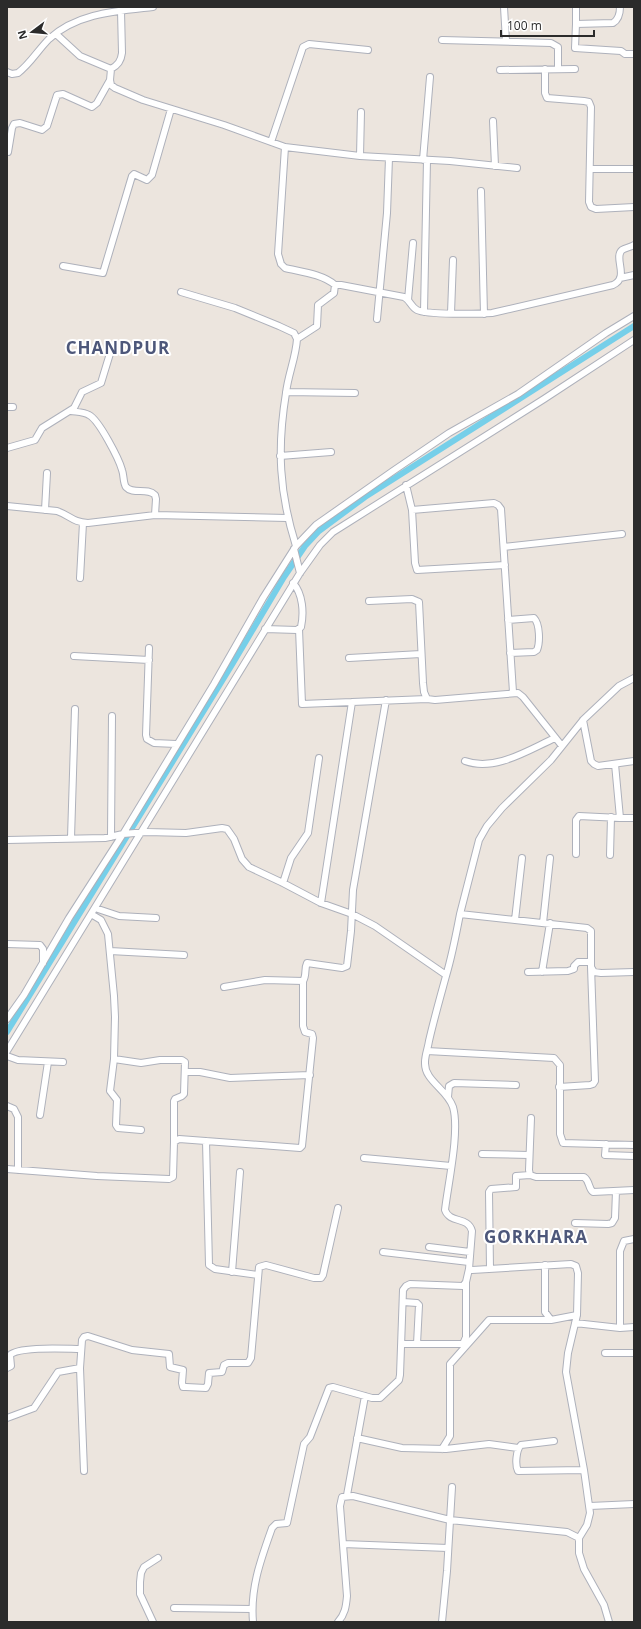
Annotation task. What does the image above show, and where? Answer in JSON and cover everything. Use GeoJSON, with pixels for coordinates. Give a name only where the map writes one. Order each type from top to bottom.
{"type":"FeatureCollection","features":[{"type":"Feature","properties":{"kind":"street"},"geometry":{"type":"LineString","coordinates":[[7,72],[12,74],[18,73],[56,34],[101,10],[122,11],[153,7]]}},
{"type":"Feature","properties":{"kind":"street"},"geometry":{"type":"LineString","coordinates":[[504,7],[506,41]]}},
{"type":"Feature","properties":{"kind":"street"},"geometry":{"type":"LineString","coordinates":[[576,7],[575,48],[621,51],[625,54],[634,54]]}},
{"type":"Feature","properties":{"kind":"street"},"geometry":{"type":"LineString","coordinates":[[576,24],[616,22],[620,12],[620,7]]}},
{"type":"Feature","properties":{"kind":"street"},"geometry":{"type":"LineString","coordinates":[[56,34],[80,56],[111,69],[117,66],[121,59],[122,11]]}},
{"type":"Feature","properties":{"kind":"street"},"geometry":{"type":"LineString","coordinates":[[442,40],[551,43],[558,47],[558,69]]}},
{"type":"Feature","properties":{"kind":"street"},"geometry":{"type":"LineString","coordinates":[[271,142],[303,47],[309,44],[368,50]]}},
{"type":"Feature","properties":{"kind":"street"},"geometry":{"type":"LineString","coordinates":[[111,69],[111,85],[115,88],[143,100],[224,125],[285,147],[360,156],[517,168]]}},
{"type":"Feature","properties":{"kind":"street"},"geometry":{"type":"LineString","coordinates":[[545,69],[545,93],[548,98],[589,102],[591,107],[589,202],[591,207],[596,209],[634,207]]}},
{"type":"Feature","properties":{"kind":"street"},"geometry":{"type":"LineString","coordinates":[[500,70],[575,69]]}},
{"type":"Feature","properties":{"kind":"street"},"geometry":{"type":"LineString","coordinates":[[424,312],[425,160],[430,77]]}},
{"type":"Feature","properties":{"kind":"street"},"geometry":{"type":"LineString","coordinates":[[8,152],[14,124],[20,123],[42,130],[47,126],[58,95],[63,94],[92,106],[97,103],[110,80]]}},
{"type":"Feature","properties":{"kind":"street"},"geometry":{"type":"LineString","coordinates":[[63,266],[103,272],[132,176],[134,174],[147,180],[152,175],[171,109]]}},
{"type":"Feature","properties":{"kind":"street"},"geometry":{"type":"LineString","coordinates":[[360,156],[361,112]]}},
{"type":"Feature","properties":{"kind":"street"},"geometry":{"type":"LineString","coordinates":[[493,121],[495,166]]}},
{"type":"Feature","properties":{"kind":"street"},"geometry":{"type":"LineString","coordinates":[[285,147],[279,260],[285,268],[323,277],[335,285],[404,297],[413,307],[424,312],[484,314],[499,312],[614,285],[620,278],[622,250],[634,245]]}},
{"type":"Feature","properties":{"kind":"street"},"geometry":{"type":"LineString","coordinates":[[377,318],[387,213],[389,158]]}},
{"type":"Feature","properties":{"kind":"street"},"geometry":{"type":"LineString","coordinates":[[590,169],[634,169]]}},
{"type":"Feature","properties":{"kind":"street"},"geometry":{"type":"LineString","coordinates":[[481,191],[484,314]]}},
{"type":"Feature","properties":{"kind":"street"},"geometry":{"type":"LineString","coordinates":[[408,300],[413,243]]}},
{"type":"Feature","properties":{"kind":"street"},"geometry":{"type":"LineString","coordinates":[[451,313],[453,260]]}},
{"type":"Feature","properties":{"kind":"street"},"geometry":{"type":"LineString","coordinates":[[620,278],[634,275]]}},
{"type":"Feature","properties":{"kind":"street"},"geometry":{"type":"LineString","coordinates":[[297,339],[317,326],[318,305],[334,293],[335,285]]}},
{"type":"Feature","properties":{"kind":"street"},"geometry":{"type":"LineString","coordinates":[[181,292],[235,308],[272,323],[294,334],[297,339],[286,392],[280,440],[280,456],[283,499],[299,571]]}},
{"type":"Feature","properties":{"kind":"street"},"geometry":{"type":"LineString","coordinates":[[7,1019],[24,995],[69,918],[123,834],[176,744],[214,684],[263,598],[295,549],[316,525],[449,433],[518,394],[606,333],[634,316]]}},
{"type":"Feature","properties":{"kind":"street"},"geometry":{"type":"LineString","coordinates":[[7,1051],[265,630],[299,571],[320,545],[333,532],[544,399],[634,340]]}},
{"type":"Feature","properties":{"kind":"street"},"geometry":{"type":"LineString","coordinates":[[7,448],[32,441],[42,428],[71,411],[76,405],[82,392],[101,382],[112,347]]}},
{"type":"Feature","properties":{"kind":"street"},"geometry":{"type":"LineString","coordinates":[[286,392],[355,393]]}},
{"type":"Feature","properties":{"kind":"street"},"geometry":{"type":"LineString","coordinates":[[71,411],[90,415],[95,420],[121,467],[127,488],[131,490],[148,490],[155,495],[155,515]]}},
{"type":"Feature","properties":{"kind":"street"},"geometry":{"type":"LineString","coordinates":[[280,456],[330,452]]}},
{"type":"Feature","properties":{"kind":"street"},"geometry":{"type":"LineString","coordinates":[[44,510],[47,473]]}},
{"type":"Feature","properties":{"kind":"street"},"geometry":{"type":"LineString","coordinates":[[406,485],[412,510],[415,563],[417,570],[505,565]]}},
{"type":"Feature","properties":{"kind":"street"},"geometry":{"type":"LineString","coordinates":[[412,510],[494,503],[498,505],[502,515],[513,692]]}},
{"type":"Feature","properties":{"kind":"street"},"geometry":{"type":"LineString","coordinates":[[7,506],[57,511],[64,514],[71,520],[83,523],[155,515],[287,518]]}},
{"type":"Feature","properties":{"kind":"street"},"geometry":{"type":"LineString","coordinates":[[80,578],[83,523]]}},
{"type":"Feature","properties":{"kind":"street"},"geometry":{"type":"LineString","coordinates":[[504,547],[622,534]]}},
{"type":"Feature","properties":{"kind":"street"},"geometry":{"type":"LineString","coordinates":[[293,583],[298,589],[300,595],[302,625],[300,629],[302,704],[386,700],[435,700],[513,692],[518,693],[523,697],[562,746]]}},
{"type":"Feature","properties":{"kind":"street"},"geometry":{"type":"LineString","coordinates":[[369,601],[412,599],[419,602],[423,683],[424,692],[427,699]]}},
{"type":"Feature","properties":{"kind":"street"},"geometry":{"type":"LineString","coordinates":[[508,620],[534,618],[537,624],[537,650],[534,652],[510,653]]}},
{"type":"Feature","properties":{"kind":"street"},"geometry":{"type":"LineString","coordinates":[[265,630],[300,629]]}},
{"type":"Feature","properties":{"kind":"street"},"geometry":{"type":"LineString","coordinates":[[149,648],[147,739],[154,743],[176,744]]}},
{"type":"Feature","properties":{"kind":"street"},"geometry":{"type":"LineString","coordinates":[[349,658],[421,654]]}},
{"type":"Feature","properties":{"kind":"street"},"geometry":{"type":"LineString","coordinates":[[74,656],[149,660]]}},
{"type":"Feature","properties":{"kind":"street"},"geometry":{"type":"LineString","coordinates":[[402,1344],[459,1345],[465,1342],[466,1282],[470,1262],[472,1231],[468,1222],[451,1218],[447,1215],[445,1210],[451,1166],[454,1121],[453,1107],[448,1097],[429,1077],[425,1070],[425,1061],[434,1016],[446,975],[479,840],[487,826],[502,808],[551,760],[583,720],[619,686],[634,678]]}},
{"type":"Feature","properties":{"kind":"street"},"geometry":{"type":"LineString","coordinates":[[174,1142],[179,1139],[300,1148],[302,1146],[313,1038],[312,1034],[305,1032],[303,1026],[303,981],[305,978],[305,969],[307,963],[342,968],[347,966],[353,890],[386,700]]}},
{"type":"Feature","properties":{"kind":"street"},"geometry":{"type":"LineString","coordinates":[[321,903],[352,702]]}},
{"type":"Feature","properties":{"kind":"street"},"geometry":{"type":"LineString","coordinates":[[71,838],[75,709]]}},
{"type":"Feature","properties":{"kind":"street"},"geometry":{"type":"LineString","coordinates":[[111,837],[112,716]]}},
{"type":"Feature","properties":{"kind":"street"},"geometry":{"type":"LineString","coordinates":[[583,720],[592,761],[594,764],[598,766],[634,761]]}},
{"type":"Feature","properties":{"kind":"street"},"geometry":{"type":"LineString","coordinates":[[465,761],[472,763],[494,763],[512,757],[555,738]]}},
{"type":"Feature","properties":{"kind":"street"},"geometry":{"type":"LineString","coordinates":[[283,883],[291,858],[308,833],[319,758]]}},
{"type":"Feature","properties":{"kind":"street"},"geometry":{"type":"LineString","coordinates":[[615,764],[620,818]]}},
{"type":"Feature","properties":{"kind":"street"},"geometry":{"type":"LineString","coordinates":[[576,854],[576,820],[578,817],[634,818]]}},
{"type":"Feature","properties":{"kind":"street"},"geometry":{"type":"LineString","coordinates":[[610,856],[611,817]]}},
{"type":"Feature","properties":{"kind":"street"},"geometry":{"type":"LineString","coordinates":[[7,840],[111,837],[123,834],[186,833],[222,828],[227,829],[234,839],[245,864],[321,903],[352,914],[375,926],[446,975]]}},
{"type":"Feature","properties":{"kind":"street"},"geometry":{"type":"LineString","coordinates":[[515,920],[522,858]]}},
{"type":"Feature","properties":{"kind":"street"},"geometry":{"type":"LineString","coordinates":[[542,972],[550,858]]}},
{"type":"Feature","properties":{"kind":"street"},"geometry":{"type":"LineString","coordinates":[[95,908],[119,916],[156,918]]}},
{"type":"Feature","properties":{"kind":"street"},"geometry":{"type":"LineString","coordinates":[[91,914],[101,920],[108,934],[114,996],[114,1059],[110,1090],[117,1100],[116,1125],[118,1128],[141,1130]]}},
{"type":"Feature","properties":{"kind":"street"},"geometry":{"type":"LineString","coordinates":[[460,914],[580,926],[587,928],[591,932],[595,1081],[590,1085],[559,1087]]}},
{"type":"Feature","properties":{"kind":"street"},"geometry":{"type":"LineString","coordinates":[[7,944],[40,945],[42,949],[43,963]]}},
{"type":"Feature","properties":{"kind":"street"},"geometry":{"type":"LineString","coordinates":[[110,951],[184,955]]}},
{"type":"Feature","properties":{"kind":"street"},"geometry":{"type":"LineString","coordinates":[[528,972],[568,971],[574,969],[574,966],[578,962],[591,965]]}},
{"type":"Feature","properties":{"kind":"street"},"geometry":{"type":"LineString","coordinates":[[591,965],[594,972],[634,972]]}},
{"type":"Feature","properties":{"kind":"street"},"geometry":{"type":"LineString","coordinates":[[224,987],[265,980],[303,981]]}},
{"type":"Feature","properties":{"kind":"street"},"geometry":{"type":"LineString","coordinates":[[427,1051],[554,1058],[560,1065],[560,1134],[563,1143],[634,1145]]}},
{"type":"Feature","properties":{"kind":"street"},"geometry":{"type":"LineString","coordinates":[[7,1056],[18,1060],[63,1062]]}},
{"type":"Feature","properties":{"kind":"street"},"geometry":{"type":"LineString","coordinates":[[7,1169],[97,1176],[169,1179],[173,1177],[174,1101],[175,1098],[184,1094],[185,1062],[182,1060],[160,1060],[141,1064],[114,1059]]}},
{"type":"Feature","properties":{"kind":"street"},"geometry":{"type":"LineString","coordinates":[[40,1115],[48,1062]]}},
{"type":"Feature","properties":{"kind":"street"},"geometry":{"type":"LineString","coordinates":[[185,1072],[200,1072],[230,1078],[310,1075]]}},
{"type":"Feature","properties":{"kind":"street"},"geometry":{"type":"LineString","coordinates":[[448,1097],[449,1086],[454,1083],[516,1085]]}},
{"type":"Feature","properties":{"kind":"street"},"geometry":{"type":"LineString","coordinates":[[7,1106],[14,1109],[18,1118],[18,1170]]}},
{"type":"Feature","properties":{"kind":"street"},"geometry":{"type":"LineString","coordinates":[[530,1175],[529,1155],[531,1118]]}},
{"type":"Feature","properties":{"kind":"street"},"geometry":{"type":"LineString","coordinates":[[206,1141],[209,1266],[215,1270],[258,1275]]}},
{"type":"Feature","properties":{"kind":"street"},"geometry":{"type":"LineString","coordinates":[[606,1144],[605,1154],[634,1156]]}},
{"type":"Feature","properties":{"kind":"street"},"geometry":{"type":"LineString","coordinates":[[482,1154],[529,1155]]}},
{"type":"Feature","properties":{"kind":"street"},"geometry":{"type":"LineString","coordinates":[[364,1158],[451,1166]]}},
{"type":"Feature","properties":{"kind":"street"},"geometry":{"type":"LineString","coordinates":[[232,1272],[240,1172]]}},
{"type":"Feature","properties":{"kind":"street"},"geometry":{"type":"LineString","coordinates":[[490,1269],[489,1192],[491,1189],[498,1187],[516,1187],[516,1176],[530,1175],[536,1177],[584,1177],[587,1179],[590,1189],[593,1192],[634,1190]]}},
{"type":"Feature","properties":{"kind":"street"},"geometry":{"type":"LineString","coordinates":[[575,1223],[612,1223],[615,1218],[616,1191]]}},
{"type":"Feature","properties":{"kind":"street"},"geometry":{"type":"LineString","coordinates":[[84,1471],[80,1349],[84,1337],[88,1336],[132,1350],[167,1353],[169,1356],[170,1367],[183,1370],[183,1386],[206,1388],[209,1373],[222,1372],[224,1365],[228,1363],[246,1364],[250,1362],[259,1267],[266,1265],[314,1278],[321,1278],[323,1275],[338,1208]]}},
{"type":"Feature","properties":{"kind":"street"},"geometry":{"type":"LineString","coordinates":[[620,1328],[620,1251],[624,1241],[634,1240]]}},
{"type":"Feature","properties":{"kind":"street"},"geometry":{"type":"LineString","coordinates":[[429,1247],[470,1252]]}},
{"type":"Feature","properties":{"kind":"street"},"geometry":{"type":"LineString","coordinates":[[383,1252],[470,1262]]}},
{"type":"Feature","properties":{"kind":"street"},"geometry":{"type":"LineString","coordinates":[[469,1269],[572,1264],[576,1266],[578,1273],[577,1315],[568,1353],[566,1372],[590,1506],[587,1525],[579,1538],[581,1561],[604,1605],[609,1622]]}},
{"type":"Feature","properties":{"kind":"street"},"geometry":{"type":"LineString","coordinates":[[545,1265],[545,1312],[550,1320]]}},
{"type":"Feature","properties":{"kind":"street"},"geometry":{"type":"LineString","coordinates":[[253,1622],[252,1609],[256,1575],[272,1528],[276,1524],[287,1523],[304,1444],[310,1437],[327,1391],[329,1388],[333,1387],[376,1399],[380,1398],[399,1380],[402,1344],[403,1290],[410,1284],[457,1287],[463,1286],[466,1282]]}},
{"type":"Feature","properties":{"kind":"street"},"geometry":{"type":"LineString","coordinates":[[403,1302],[417,1303],[419,1305],[417,1344]]}},
{"type":"Feature","properties":{"kind":"street"},"geometry":{"type":"LineString","coordinates":[[442,1449],[450,1436],[450,1364],[489,1320],[550,1320],[577,1315]]}},
{"type":"Feature","properties":{"kind":"street"},"geometry":{"type":"LineString","coordinates":[[575,1323],[620,1328],[634,1327]]}},
{"type":"Feature","properties":{"kind":"street"},"geometry":{"type":"LineString","coordinates":[[7,1368],[11,1366],[10,1355],[14,1352],[42,1348],[80,1349]]}},
{"type":"Feature","properties":{"kind":"street"},"geometry":{"type":"LineString","coordinates":[[605,1353],[634,1353]]}},
{"type":"Feature","properties":{"kind":"street"},"geometry":{"type":"LineString","coordinates":[[7,1418],[34,1408],[58,1372],[80,1368]]}},
{"type":"Feature","properties":{"kind":"street"},"geometry":{"type":"LineString","coordinates":[[347,1495],[365,1396]]}},
{"type":"Feature","properties":{"kind":"street"},"geometry":{"type":"LineString","coordinates":[[357,1438],[402,1448],[442,1449],[489,1444],[518,1448],[525,1444],[554,1441]]}},
{"type":"Feature","properties":{"kind":"street"},"geometry":{"type":"LineString","coordinates":[[518,1448],[518,1471],[584,1470]]}},
{"type":"Feature","properties":{"kind":"street"},"geometry":{"type":"LineString","coordinates":[[442,1622],[452,1487]]}},
{"type":"Feature","properties":{"kind":"street"},"geometry":{"type":"LineString","coordinates":[[338,1622],[343,1617],[346,1607],[340,1500],[342,1497],[347,1495],[450,1520],[567,1532],[579,1538]]}},
{"type":"Feature","properties":{"kind":"street"},"geometry":{"type":"LineString","coordinates":[[590,1506],[634,1504]]}},
{"type":"Feature","properties":{"kind":"street"},"geometry":{"type":"LineString","coordinates":[[343,1544],[448,1548]]}},
{"type":"Feature","properties":{"kind":"street"},"geometry":{"type":"LineString","coordinates":[[153,1622],[140,1594],[140,1582],[144,1567],[158,1558]]}},
{"type":"Feature","properties":{"kind":"street"},"geometry":{"type":"LineString","coordinates":[[174,1608],[252,1609]]}},
{"type":"Feature","properties":{"kind":"waterway"},"geometry":{"type":"LineString","coordinates":[[7,1032],[284,577],[305,546],[319,531],[365,497],[634,326]]}},
{"type":"Feature","properties":{"kind":"district","name":"CHANDPUR"},"geometry":{"type":"Point","coordinates":[118,347]}},
{"type":"Feature","properties":{"kind":"district","name":"GORKHARA"},"geometry":{"type":"Point","coordinates":[536,1236]}}]}
